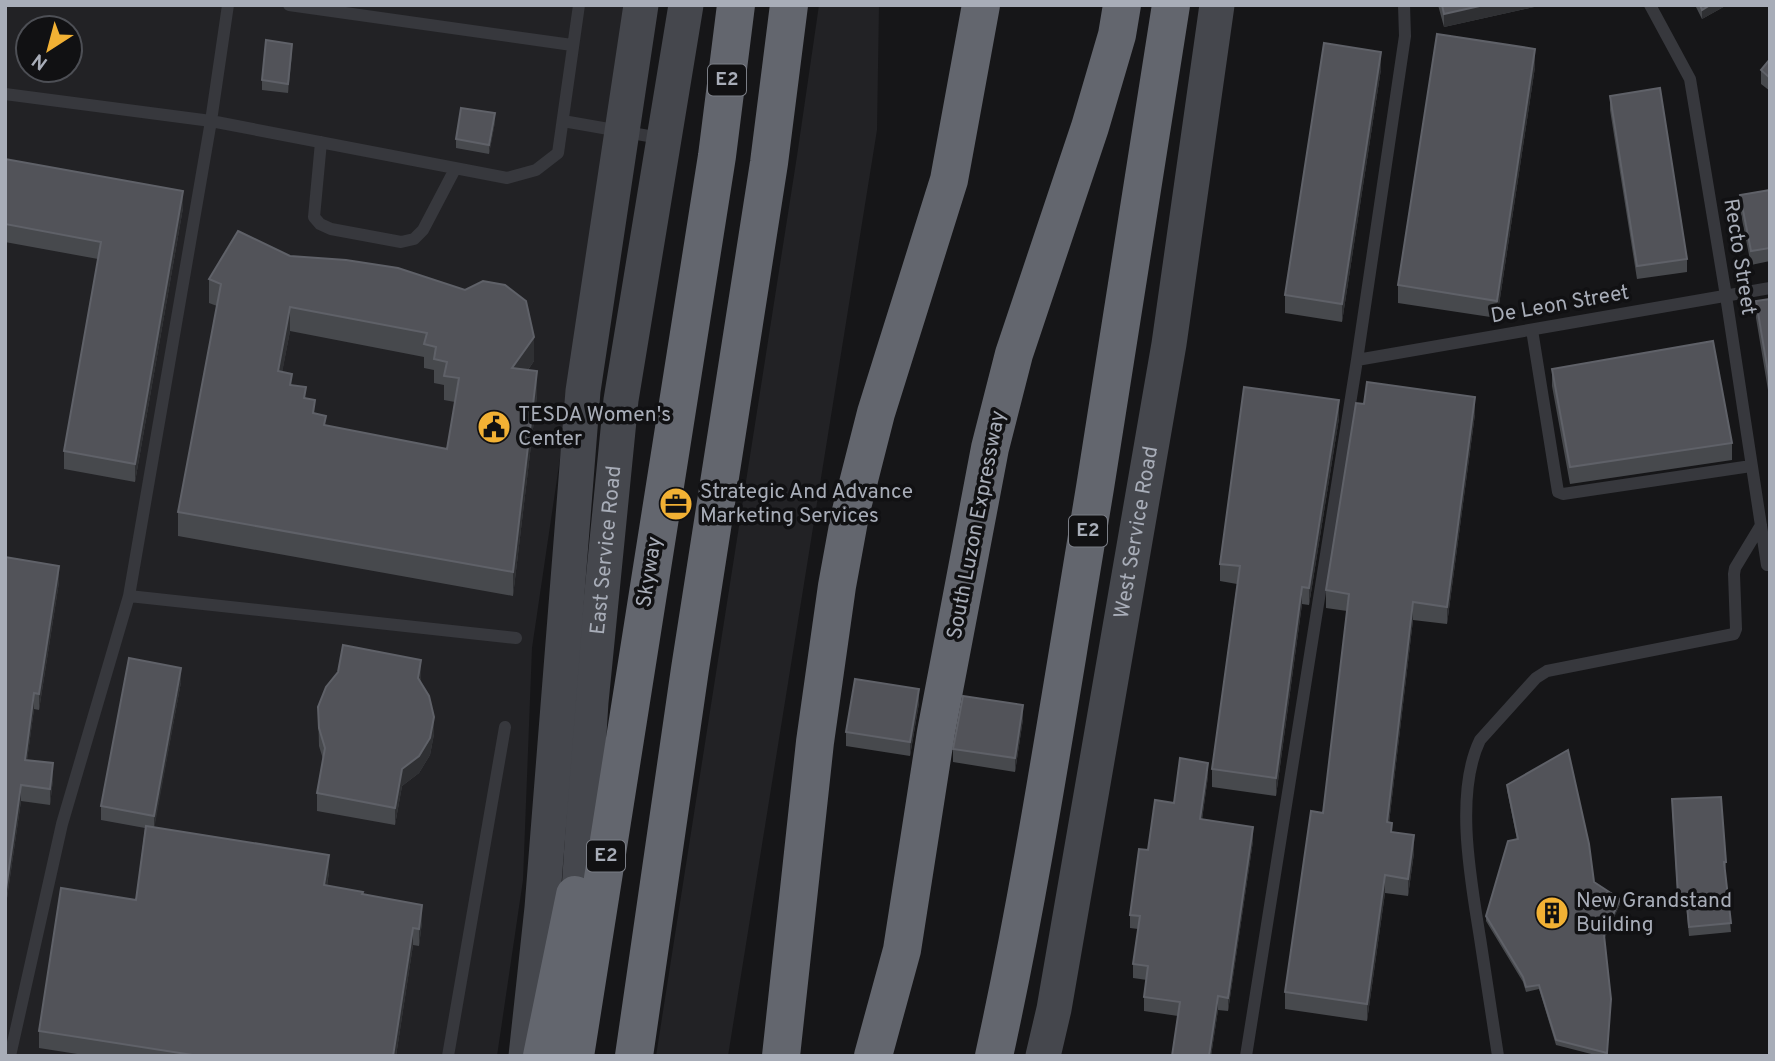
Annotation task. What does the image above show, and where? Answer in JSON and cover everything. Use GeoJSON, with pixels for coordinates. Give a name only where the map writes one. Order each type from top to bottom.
{"type":"FeatureCollection","features":[{"type":"Feature","properties":{"kind":"highway","name":"Skyway"},"geometry":{"type":"LineString","coordinates":[[575,1056],[717,156],[736,5]]}},
{"type":"Feature","properties":{"kind":"highway","name":"E2"},"geometry":{"type":"LineString","coordinates":[[634,1056],[688,682],[769,163],[789,5]]}},
{"type":"Feature","properties":{"kind":"highway"},"geometry":{"type":"LineString","coordinates":[[781,1056],[815,742],[850,515],[876,414],[949,180],[981,5]]}},
{"type":"Feature","properties":{"kind":"highway","name":"South Luzon Expressway"},"geometry":{"type":"LineString","coordinates":[[873,1056],[902,950],[936,732],[990,448],[1014,354],[1090,127],[1117,35],[1122,5]]}},
{"type":"Feature","properties":{"kind":"highway","name":"E2"},"geometry":{"type":"LineString","coordinates":[[994,1056],[1012,975],[1064,678],[1126,302],[1171,5]]}},
{"type":"Feature","properties":{"kind":"highway"},"geometry":{"type":"LineString","coordinates":[[542,1056],[587,838],[637,656]]}},
{"type":"Feature","properties":{"kind":"main road","name":"East Service Road"},"geometry":{"type":"LineString","coordinates":[[526,1056],[542,908],[583,391],[641,5]]}},
{"type":"Feature","properties":{"kind":"main road","name":"East Service Road"},"geometry":{"type":"LineString","coordinates":[[563,1056],[579,906],[591,702],[621,400],[686,5]]}},
{"type":"Feature","properties":{"kind":"main road","name":"West Service Road"},"geometry":{"type":"LineString","coordinates":[[1043,1056],[1056,996],[1166,358],[1217,5]]}},
{"type":"Feature","properties":{"kind":"main road"},"geometry":{"type":"LineString","coordinates":[[558,696],[591,702]]}},
{"type":"Feature","properties":{"kind":"lane"},"geometry":{"type":"LineString","coordinates":[[10,1056],[62,824],[129,596],[211,121],[228,5]]}},
{"type":"Feature","properties":{"kind":"lane"},"geometry":{"type":"LineString","coordinates":[[289,5],[572,45]]}},
{"type":"Feature","properties":{"kind":"lane"},"geometry":{"type":"LineString","coordinates":[[5,94],[211,121],[507,178],[536,170],[558,153],[579,5]]}},
{"type":"Feature","properties":{"kind":"lane"},"geometry":{"type":"LineString","coordinates":[[1246,1056],[1357,360],[1405,36],[1404,5]]}},
{"type":"Feature","properties":{"kind":"lane","name":"Recto Street"},"geometry":{"type":"LineString","coordinates":[[1650,5],[1690,79],[1767,565]]}},
{"type":"Feature","properties":{"kind":"lane"},"geometry":{"type":"LineString","coordinates":[[563,121],[664,138]]}},
{"type":"Feature","properties":{"kind":"lane"},"geometry":{"type":"LineString","coordinates":[[321,142],[314,217],[320,224],[331,229],[401,242],[414,239],[423,230],[455,169]]}},
{"type":"Feature","properties":{"kind":"lane","name":"De Leon Street"},"geometry":{"type":"LineString","coordinates":[[1357,360],[1770,288]]}},
{"type":"Feature","properties":{"kind":"lane"},"geometry":{"type":"LineString","coordinates":[[1532,330],[1558,492],[1563,494],[1751,466]]}},
{"type":"Feature","properties":{"kind":"lane"},"geometry":{"type":"LineString","coordinates":[[1498,1056],[1467,859],[1467,796],[1475,751],[1480,740],[1536,678],[1547,671],[1734,634],[1735,568],[1761,525]]}},
{"type":"Feature","properties":{"kind":"lane"},"geometry":{"type":"LineString","coordinates":[[129,596],[516,638]]}},
{"type":"Feature","properties":{"kind":"lane"},"geometry":{"type":"LineString","coordinates":[[448,1056],[505,727]]}},
{"type":"Feature","properties":{"kind":"shaded area"},"geometry":{"type":"Polygon","coordinates":[[[5,5],[627,5],[532,648],[523,880],[497,1056],[5,1056],[5,5]]]}},
{"type":"Feature","properties":{"kind":"shaded area"},"geometry":{"type":"Polygon","coordinates":[[[819,5],[879,5],[877,130],[728,1056],[656,1056],[797,156],[819,5]]]}},
{"type":"Feature","properties":{"kind":"building"},"geometry":{"type":"Polygon","coordinates":[[[1442,5],[1484,5],[1444,14],[1442,5]]]}},
{"type":"Feature","properties":{"kind":"building"},"geometry":{"type":"Polygon","coordinates":[[[1437,34],[1535,49],[1497,301],[1398,285],[1437,34]]]}},
{"type":"Feature","properties":{"kind":"building"},"geometry":{"type":"Polygon","coordinates":[[[266,40],[292,44],[288,84],[262,80],[266,40]]]}},
{"type":"Feature","properties":{"kind":"building"},"geometry":{"type":"Polygon","coordinates":[[[1324,43],[1381,52],[1342,304],[1285,295],[1324,43]]]}},
{"type":"Feature","properties":{"kind":"building"},"geometry":{"type":"Polygon","coordinates":[[[1770,59],[1770,78],[1761,70],[1770,59]]]}},
{"type":"Feature","properties":{"kind":"building"},"geometry":{"type":"Polygon","coordinates":[[[1660,88],[1687,259],[1637,266],[1610,96],[1660,88]]]}},
{"type":"Feature","properties":{"kind":"building"},"geometry":{"type":"Polygon","coordinates":[[[461,108],[495,113],[489,145],[456,139],[461,108]]]}},
{"type":"Feature","properties":{"kind":"building"},"geometry":{"type":"Polygon","coordinates":[[[5,159],[183,191],[135,464],[64,451],[101,242],[5,224],[5,159]]]}},
{"type":"Feature","properties":{"kind":"building"},"geometry":{"type":"Polygon","coordinates":[[[1770,190],[1770,248],[1751,251],[1740,195],[1770,190]]]}},
{"type":"Feature","properties":{"kind":"building","name":"TESDA Women's Center"},"geometry":{"type":"Polygon","coordinates":[[[238,231],[290,256],[346,260],[398,268],[465,290],[483,281],[505,285],[526,301],[534,337],[512,368],[537,371],[513,572],[178,512],[221,284],[209,279],[238,231]],[[290,307],[278,371],[292,374],[290,385],[306,387],[304,398],[315,400],[313,413],[326,416],[324,425],[447,449],[459,378],[444,376],[447,362],[434,359],[436,347],[424,344],[427,333],[290,307]]]}},
{"type":"Feature","properties":{"kind":"building"},"geometry":{"type":"Polygon","coordinates":[[[1770,299],[1770,384],[1756,301],[1770,299]]]}},
{"type":"Feature","properties":{"kind":"building"},"geometry":{"type":"Polygon","coordinates":[[[1713,341],[1732,443],[1570,467],[1552,369],[1713,341]]]}},
{"type":"Feature","properties":{"kind":"building"},"geometry":{"type":"Polygon","coordinates":[[[1367,382],[1475,397],[1447,607],[1413,602],[1387,822],[1392,823],[1391,832],[1414,835],[1408,879],[1385,875],[1367,1004],[1285,992],[1311,811],[1323,813],[1349,594],[1326,590],[1356,403],[1364,404],[1367,382]]]}},
{"type":"Feature","properties":{"kind":"building"},"geometry":{"type":"Polygon","coordinates":[[[1244,387],[1339,400],[1309,588],[1302,587],[1276,778],[1212,769],[1240,566],[1220,564],[1244,387]]]}},
{"type":"Feature","properties":{"kind":"building"},"geometry":{"type":"Polygon","coordinates":[[[5,557],[59,566],[39,694],[34,693],[25,760],[53,763],[50,789],[21,785],[5,896],[5,557]]]}},
{"type":"Feature","properties":{"kind":"building"},"geometry":{"type":"Polygon","coordinates":[[[343,645],[421,660],[418,678],[429,696],[434,717],[430,738],[419,756],[402,769],[395,808],[317,793],[325,748],[319,728],[318,707],[326,687],[338,672],[343,645]]]}},
{"type":"Feature","properties":{"kind":"building"},"geometry":{"type":"Polygon","coordinates":[[[129,658],[181,668],[154,816],[101,806],[129,658]]]}},
{"type":"Feature","properties":{"kind":"building"},"geometry":{"type":"Polygon","coordinates":[[[855,679],[919,689],[910,742],[846,732],[855,679]]]}},
{"type":"Feature","properties":{"kind":"building"},"geometry":{"type":"Polygon","coordinates":[[[963,696],[1023,705],[1015,758],[953,749],[963,696]]]}},
{"type":"Feature","properties":{"kind":"building","name":"New Grandstand Building"},"geometry":{"type":"Polygon","coordinates":[[[1568,750],[1589,844],[1594,882],[1620,899],[1604,935],[1611,999],[1607,1053],[1556,1040],[1539,985],[1526,987],[1523,977],[1486,916],[1508,841],[1518,839],[1507,785],[1568,750]]]}},
{"type":"Feature","properties":{"kind":"building"},"geometry":{"type":"Polygon","coordinates":[[[1180,758],[1208,763],[1200,819],[1253,827],[1228,998],[1218,996],[1209,1056],[1172,1056],[1180,1002],[1144,997],[1148,966],[1133,964],[1140,916],[1130,915],[1139,849],[1148,850],[1155,800],[1174,803],[1180,758]]]}},
{"type":"Feature","properties":{"kind":"building"},"geometry":{"type":"Polygon","coordinates":[[[1721,797],[1724,862],[1731,923],[1689,927],[1686,894],[1678,895],[1672,799],[1721,797]]]}},
{"type":"Feature","properties":{"kind":"building"},"geometry":{"type":"Polygon","coordinates":[[[146,826],[329,855],[324,885],[422,905],[419,929],[413,928],[393,1056],[199,1056],[39,1031],[61,888],[136,900],[146,826]]]}},
{"type":"Feature","properties":{"kind":"place","name":"TESDA Women's Center"},"geometry":{"type":"Point","coordinates":[494,427]}},
{"type":"Feature","properties":{"kind":"place","name":"Strategic And Advance Marketing Services"},"geometry":{"type":"Point","coordinates":[676,504]}},
{"type":"Feature","properties":{"kind":"place","name":"New Grandstand Building"},"geometry":{"type":"Point","coordinates":[1552,913]}}]}
